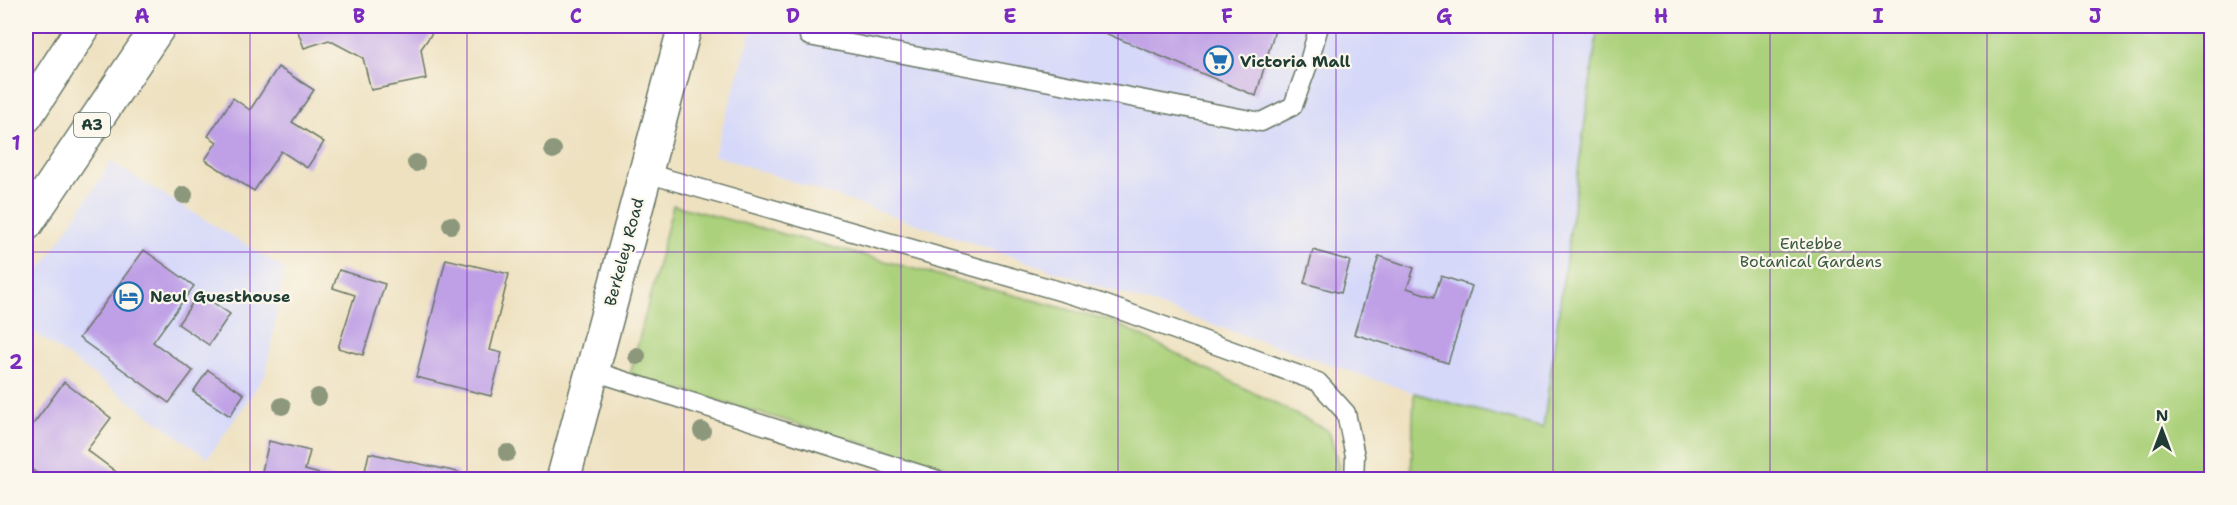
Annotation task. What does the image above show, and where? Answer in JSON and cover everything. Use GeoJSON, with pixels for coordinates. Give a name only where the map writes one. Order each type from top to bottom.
{"type":"FeatureCollection","features":[{"type":"Feature","properties":{"kind":"main road"},"geometry":{"type":"LineString","coordinates":[[26,116],[84,26]]}},
{"type":"Feature","properties":{"kind":"main road","name":"A3"},"geometry":{"type":"LineString","coordinates":[[26,224],[159,26]]}},
{"type":"Feature","properties":{"kind":"main road","name":"Berkeley Road"},"geometry":{"type":"LineString","coordinates":[[563,480],[685,26]]}},
{"type":"Feature","properties":{"kind":"lane"},"geometry":{"type":"LineString","coordinates":[[808,36],[1261,122],[1293,106],[1319,26]]}},
{"type":"Feature","properties":{"kind":"lane"},"geometry":{"type":"LineString","coordinates":[[646,173],[1098,302],[1318,382],[1346,413],[1355,456],[1354,480]]}},
{"type":"Feature","properties":{"kind":"lane"},"geometry":{"type":"LineString","coordinates":[[593,371],[938,480]]}},
{"type":"Feature","properties":{"kind":"shaded area"},"geometry":{"type":"Polygon","coordinates":[[[753,26],[1598,26],[1543,429],[1414,393],[714,155],[753,26]]]}},
{"type":"Feature","properties":{"kind":"shaded area"},"geometry":{"type":"Polygon","coordinates":[[[111,162],[285,269],[266,374],[208,458],[26,326],[26,292],[111,162]]]}},
{"type":"Feature","properties":{"kind":"green space","name":"Entebbe Botanical Gardens"},"geometry":{"type":"Polygon","coordinates":[[[1598,26],[2211,26],[2211,479],[1411,479],[1414,393],[1543,428],[1598,26]]]}},
{"type":"Feature","properties":{"kind":"green space"},"geometry":{"type":"Polygon","coordinates":[[[673,205],[1112,321],[1329,431],[1339,466],[1336,480],[985,479],[630,375],[673,205]]]}},
{"type":"Feature","properties":{"kind":"building"},"geometry":{"type":"Polygon","coordinates":[[[296,26],[437,26],[421,49],[426,79],[371,90],[363,58],[329,40],[304,48],[296,26]]]}},
{"type":"Feature","properties":{"kind":"building"},"geometry":{"type":"Polygon","coordinates":[[[511,26],[527,26],[526,30],[511,26]]]}},
{"type":"Feature","properties":{"kind":"building","name":"Victoria Mall"},"geometry":{"type":"Polygon","coordinates":[[[1088,26],[1276,26],[1256,96],[1088,26]]]}},
{"type":"Feature","properties":{"kind":"building"},"geometry":{"type":"Polygon","coordinates":[[[278,67],[314,90],[292,122],[324,142],[307,168],[281,151],[254,191],[205,160],[217,142],[208,136],[233,98],[250,110],[278,67]]]}},
{"type":"Feature","properties":{"kind":"building"},"geometry":{"type":"Polygon","coordinates":[[[144,250],[194,286],[153,342],[193,371],[169,403],[79,338],[144,250]]]}},
{"type":"Feature","properties":{"kind":"building"},"geometry":{"type":"Polygon","coordinates":[[[1313,250],[1350,261],[1341,293],[1304,283],[1313,250]]]}},
{"type":"Feature","properties":{"kind":"building"},"geometry":{"type":"Polygon","coordinates":[[[1379,256],[1414,268],[1407,288],[1434,297],[1441,276],[1472,286],[1448,363],[1354,334],[1379,256]]]}},
{"type":"Feature","properties":{"kind":"building"},"geometry":{"type":"Polygon","coordinates":[[[446,259],[509,274],[490,350],[502,353],[491,396],[416,377],[446,259]]]}},
{"type":"Feature","properties":{"kind":"building"},"geometry":{"type":"Polygon","coordinates":[[[339,270],[385,284],[363,355],[338,348],[355,295],[333,288],[339,270]]]}},
{"type":"Feature","properties":{"kind":"building"},"geometry":{"type":"Polygon","coordinates":[[[199,293],[230,314],[209,345],[178,324],[199,293]]]}},
{"type":"Feature","properties":{"kind":"building"},"geometry":{"type":"Polygon","coordinates":[[[208,370],[244,394],[230,416],[193,392],[208,370]]]}},
{"type":"Feature","properties":{"kind":"building"},"geometry":{"type":"Polygon","coordinates":[[[64,382],[111,418],[87,450],[127,480],[80,480],[69,472],[63,480],[46,480],[26,465],[26,434],[64,382]]]}},
{"type":"Feature","properties":{"kind":"building"},"geometry":{"type":"Polygon","coordinates":[[[269,441],[310,451],[305,470],[341,480],[260,480],[269,441]]]}},
{"type":"Feature","properties":{"kind":"building"},"geometry":{"type":"Polygon","coordinates":[[[369,453],[458,472],[457,480],[363,480],[369,453]]]}},
{"type":"Feature","properties":{"kind":"building"},"geometry":{"type":"Polygon","coordinates":[[[213,470],[243,479],[243,480],[210,480],[213,470]]]}},
{"type":"Feature","properties":{"kind":"place","name":"Victoria Mall"},"geometry":{"type":"Point","coordinates":[1219,61]}},
{"type":"Feature","properties":{"kind":"place","name":"Neul Guesthouse"},"geometry":{"type":"Point","coordinates":[129,296]}}]}
